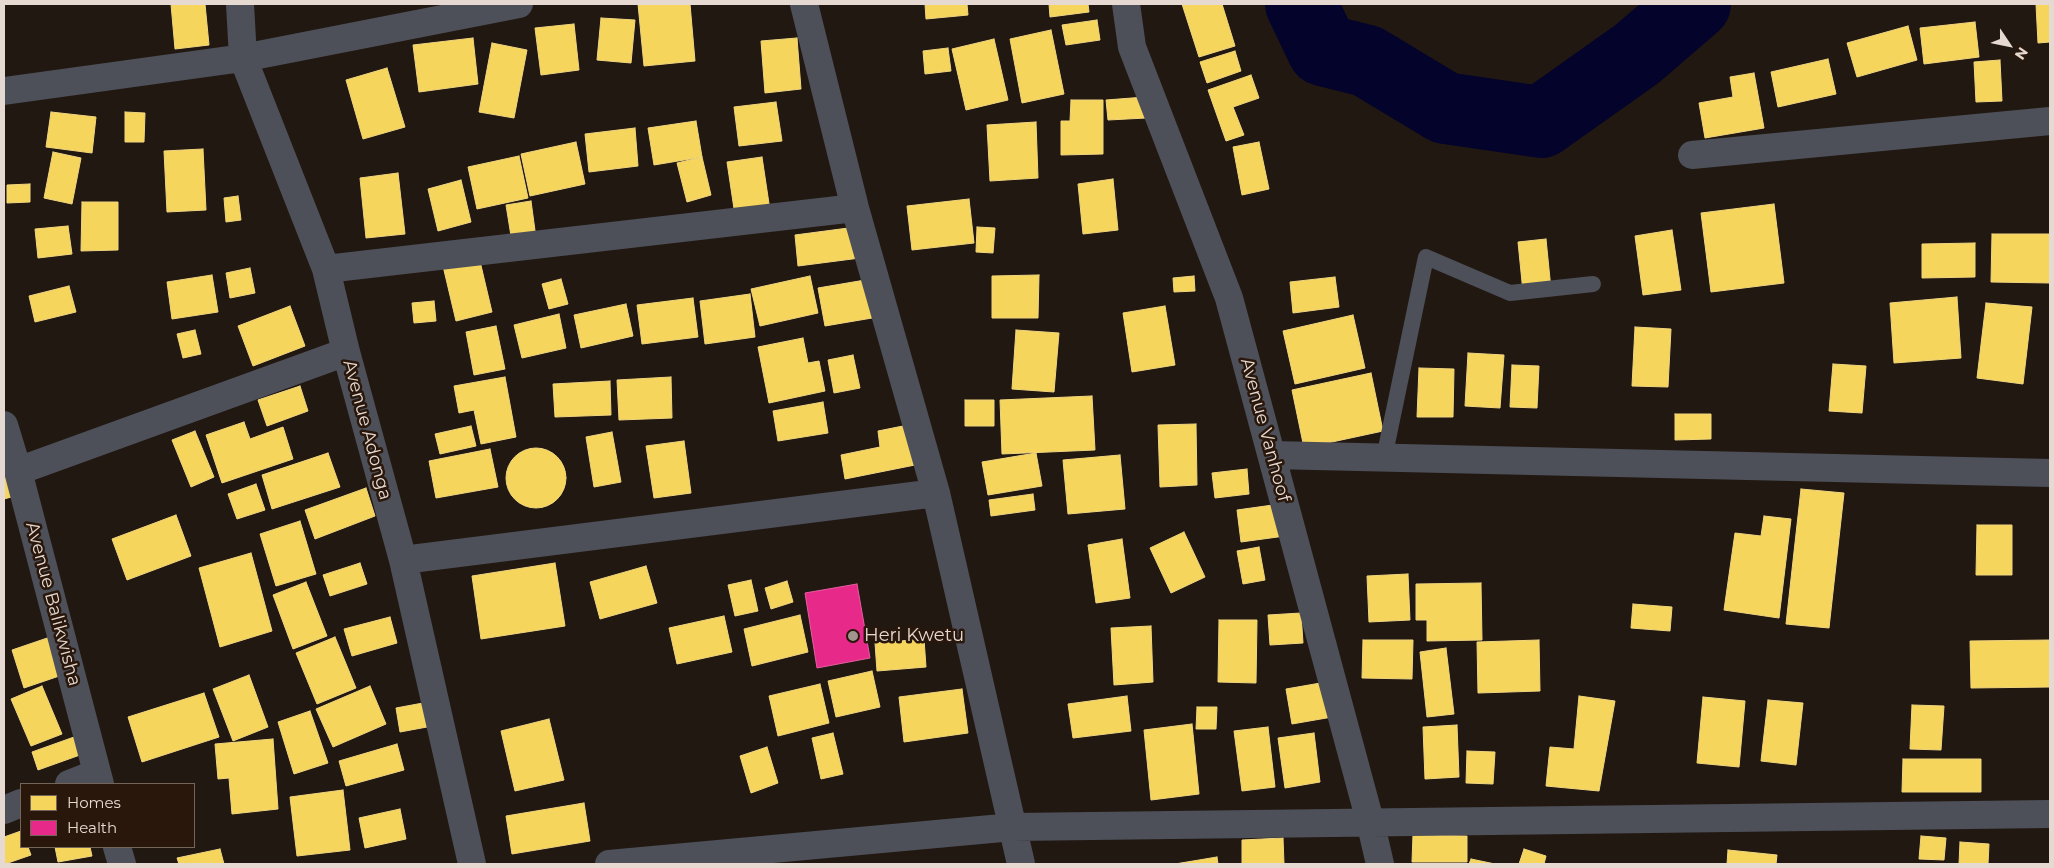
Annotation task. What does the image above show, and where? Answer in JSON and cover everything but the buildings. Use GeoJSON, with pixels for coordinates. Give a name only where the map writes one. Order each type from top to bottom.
{"type":"FeatureCollection","features":[{"type":"Feature","properties":{"kind":"street","name":"Avenue Adonga"},"geometry":{"type":"LineString","coordinates":[[240,4],[243,58],[326,269],[346,352],[403,560],[472,864]]}},
{"type":"Feature","properties":{"kind":"street"},"geometry":{"type":"LineString","coordinates":[[4,91],[243,58],[519,4]]}},
{"type":"Feature","properties":{"kind":"street"},"geometry":{"type":"LineString","coordinates":[[804,4],[856,208],[936,493],[1021,864]]}},
{"type":"Feature","properties":{"kind":"street","name":"Avenue Vanhoof"},"geometry":{"type":"LineString","coordinates":[[1126,4],[1132,47],[1229,298],[1380,864]]}},
{"type":"Feature","properties":{"kind":"street"},"geometry":{"type":"LineString","coordinates":[[1692,154],[2050,121]]}},
{"type":"Feature","properties":{"kind":"street"},"geometry":{"type":"LineString","coordinates":[[326,269],[856,208]]}},
{"type":"Feature","properties":{"kind":"street"},"geometry":{"type":"LineString","coordinates":[[18,471],[346,352]]}},
{"type":"Feature","properties":{"kind":"street","name":"Avenue Balikwisha"},"geometry":{"type":"LineString","coordinates":[[4,425],[18,471],[99,779]]}},
{"type":"Feature","properties":{"kind":"street"},"geometry":{"type":"LineString","coordinates":[[1272,455],[2050,473]]}},
{"type":"Feature","properties":{"kind":"street"},"geometry":{"type":"LineString","coordinates":[[403,560],[936,493]]}},
{"type":"Feature","properties":{"kind":"street"},"geometry":{"type":"LineString","coordinates":[[75,783],[99,779]]}},
{"type":"Feature","properties":{"kind":"street"},"geometry":{"type":"LineString","coordinates":[[4,810],[20,803]]}},
{"type":"Feature","properties":{"kind":"street"},"geometry":{"type":"LineString","coordinates":[[609,864],[1013,827],[1370,821],[2050,814]]}},
{"type":"Feature","properties":{"kind":"street"},"geometry":{"type":"LineString","coordinates":[[117,848],[122,864]]}},
{"type":"Feature","properties":{"kind":"lane"},"geometry":{"type":"LineString","coordinates":[[1384,458],[1426,257],[1510,293],[1593,284]]}},
{"type":"Feature","properties":{"kind":"waterway"},"geometry":{"type":"LineString","coordinates":[[1301,4],[1323,50],[1367,61],[1445,108],[1541,122],[1637,54],[1695,4]]}},
{"type":"Feature","properties":{"kind":"place","name":"Heri Kwetu"},"geometry":{"type":"Point","coordinates":[853,636]}}]}
